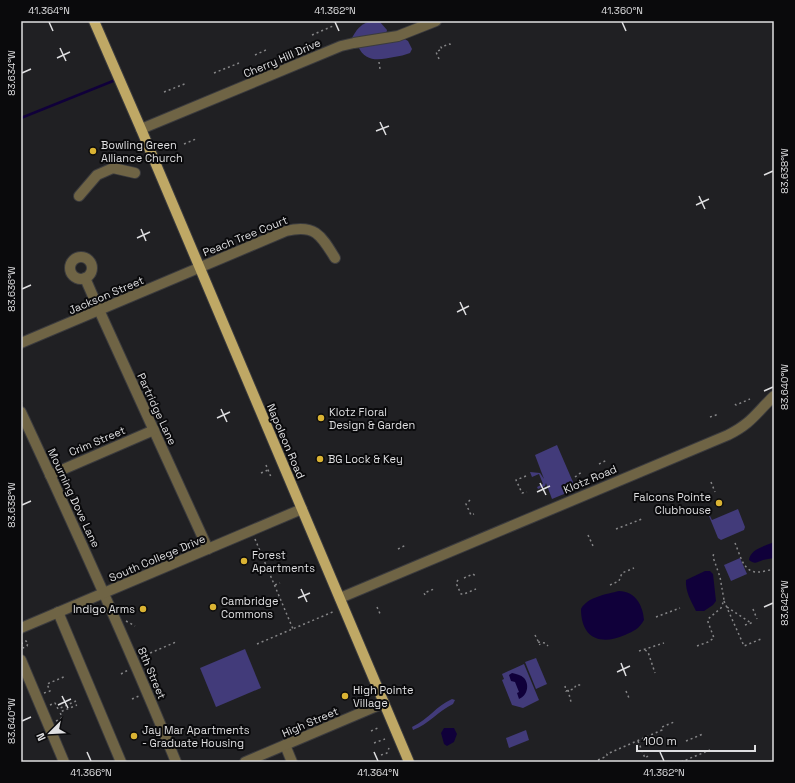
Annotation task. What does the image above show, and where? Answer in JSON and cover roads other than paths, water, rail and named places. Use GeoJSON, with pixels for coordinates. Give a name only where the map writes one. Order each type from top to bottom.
{"type":"FeatureCollection","features":[{"type":"Feature","properties":{"kind":"main road","name":"Napoleon Road"},"geometry":{"type":"LineString","coordinates":[[94,21],[409,762]]}},
{"type":"Feature","properties":{"kind":"street","name":"Cherry Hill Drive"},"geometry":{"type":"LineString","coordinates":[[141,129],[341,46],[398,36],[436,21]]}},
{"type":"Feature","properties":{"kind":"street"},"geometry":{"type":"LineString","coordinates":[[79,196],[97,176],[113,168],[135,173]]}},
{"type":"Feature","properties":{"kind":"street","name":"Peach Tree Court"},"geometry":{"type":"LineString","coordinates":[[200,268],[286,231],[298,228],[317,233],[335,258]]}},
{"type":"Feature","properties":{"kind":"street","name":"Jackson Street"},"geometry":{"type":"LineString","coordinates":[[21,343],[200,268]]}},
{"type":"Feature","properties":{"kind":"street","name":"Partridge Lane"},"geometry":{"type":"LineString","coordinates":[[85,278],[208,549]]}},
{"type":"Feature","properties":{"kind":"street","name":"Klotz Road"},"geometry":{"type":"LineString","coordinates":[[340,598],[728,435],[746,425],[756,417],[774,396]]}},
{"type":"Feature","properties":{"kind":"street","name":"Mourning Dove Lane"},"geometry":{"type":"LineString","coordinates":[[23,410],[50,475],[104,594]]}},
{"type":"Feature","properties":{"kind":"street","name":"Crim Street"},"geometry":{"type":"LineString","coordinates":[[50,475],[154,430]]}},
{"type":"Feature","properties":{"kind":"street","name":"South College Drive"},"geometry":{"type":"LineString","coordinates":[[21,628],[302,509]]}},
{"type":"Feature","properties":{"kind":"street","name":"8th Street"},"geometry":{"type":"LineString","coordinates":[[104,594],[176,762]]}},
{"type":"Feature","properties":{"kind":"street"},"geometry":{"type":"LineString","coordinates":[[58,612],[121,762]]}},
{"type":"Feature","properties":{"kind":"street"},"geometry":{"type":"LineString","coordinates":[[21,660],[64,762]]}},
{"type":"Feature","properties":{"kind":"street","name":"High Street"},"geometry":{"type":"LineString","coordinates":[[244,762],[384,703]]}},
{"type":"Feature","properties":{"kind":"street"},"geometry":{"type":"LineString","coordinates":[[284,745],[292,762]]}},
{"type":"Feature","properties":{"kind":"waterway"},"geometry":{"type":"LineString","coordinates":[[21,118],[113,81]]}},
{"type":"Feature","properties":{"kind":"place","name":"Bowling Green Alliance Church"},"geometry":{"type":"Point","coordinates":[93,151]}},
{"type":"Feature","properties":{"kind":"place","name":"Klotz Floral Design & Garden"},"geometry":{"type":"Point","coordinates":[321,418]}},
{"type":"Feature","properties":{"kind":"place","name":"BG Lock & Key"},"geometry":{"type":"Point","coordinates":[320,459]}},
{"type":"Feature","properties":{"kind":"place","name":"Falcons Pointe Clubhouse"},"geometry":{"type":"Point","coordinates":[719,503]}},
{"type":"Feature","properties":{"kind":"place","name":"Forest Apartments"},"geometry":{"type":"Point","coordinates":[244,561]}},
{"type":"Feature","properties":{"kind":"place","name":"Cambridge Commons"},"geometry":{"type":"Point","coordinates":[213,607]}},
{"type":"Feature","properties":{"kind":"place","name":"Indigo Arms"},"geometry":{"type":"Point","coordinates":[143,609]}},
{"type":"Feature","properties":{"kind":"place","name":"High Pointe Village"},"geometry":{"type":"Point","coordinates":[345,696]}},
{"type":"Feature","properties":{"kind":"place","name":"Jay Mar Apartments - Graduate Housing"},"geometry":{"type":"Point","coordinates":[134,736]}}]}
